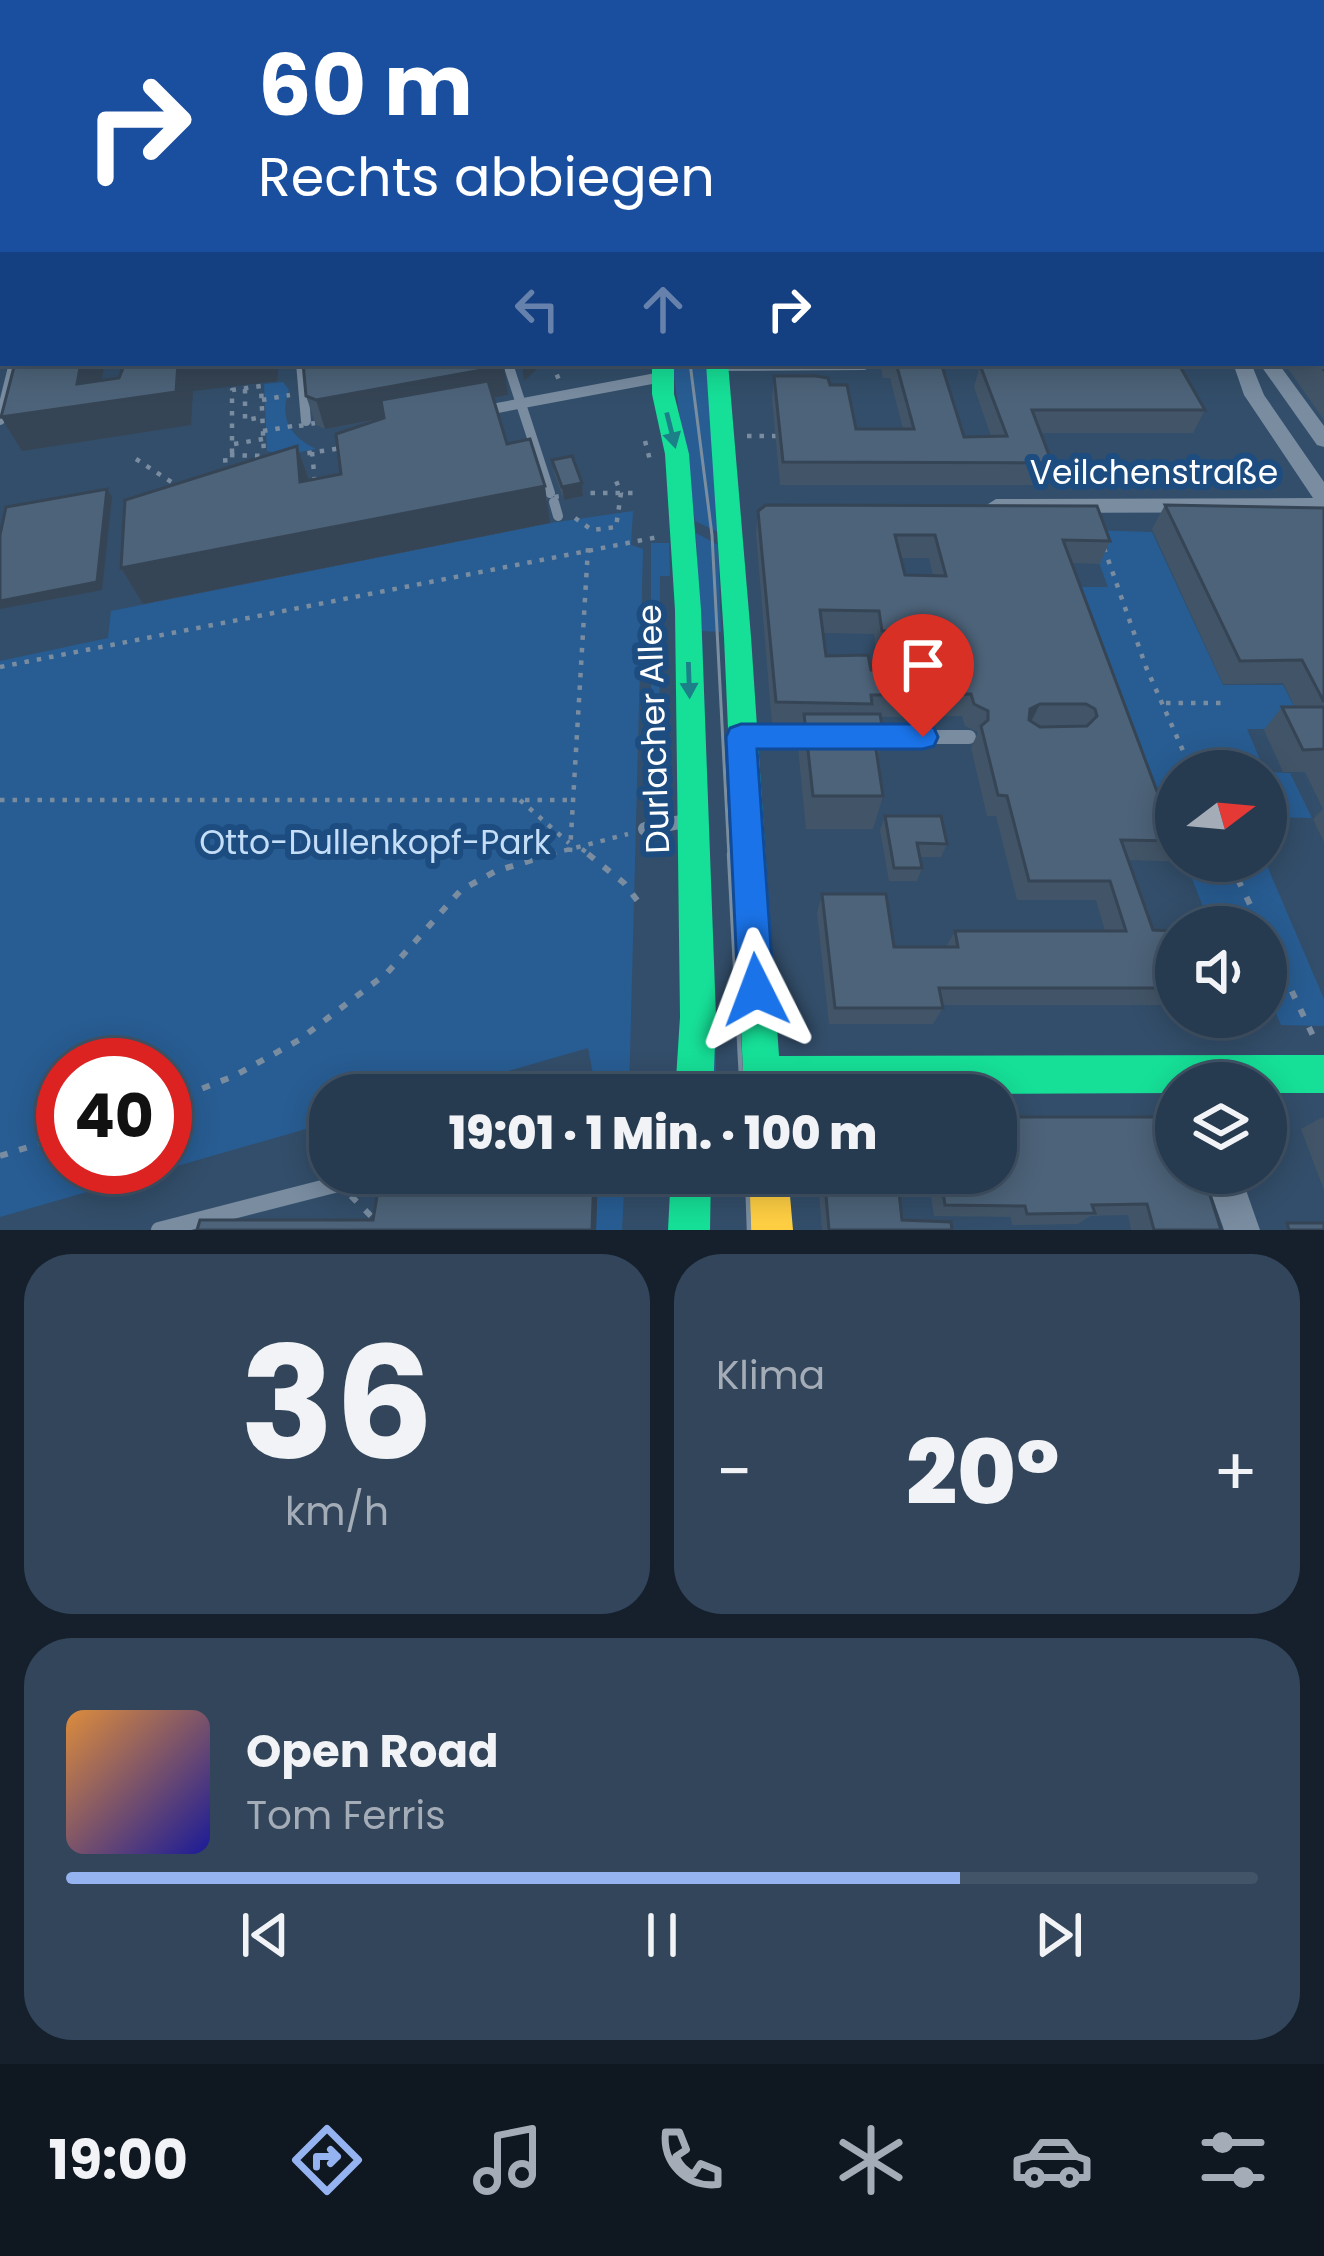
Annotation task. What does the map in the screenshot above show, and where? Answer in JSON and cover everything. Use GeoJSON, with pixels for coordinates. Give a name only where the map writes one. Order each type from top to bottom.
{"type":"FeatureCollection","features":[{"type":"Feature","properties":{"kind":"street"},"geometry":{"type":"LineString","coordinates":[[717,366],[732,525],[761,1074]]}},
{"type":"Feature","properties":{"kind":"street"},"geometry":{"type":"LineString","coordinates":[[1242,366],[1254,395],[1324,501]]}},
{"type":"Feature","properties":{"kind":"street"},"geometry":{"type":"LineString","coordinates":[[1270,366],[1324,440]]}},
{"type":"Feature","properties":{"kind":"street","name":"Durlacher Allee"},"geometry":{"type":"LineString","coordinates":[[663,370],[676,454],[688,610],[698,1017],[695,1074]]}},
{"type":"Feature","properties":{"kind":"street","name":"Veilchenstraße"},"geometry":{"type":"LineString","coordinates":[[977,506],[1324,501]]}},
{"type":"Feature","properties":{"kind":"street"},"geometry":{"type":"LineString","coordinates":[[1287,1075],[1324,1074]]}},
{"type":"Feature","properties":{"kind":"street"},"geometry":{"type":"LineString","coordinates":[[1017,1081],[1155,1079]]}},
{"type":"Feature","properties":{"kind":"street"},"geometry":{"type":"LineString","coordinates":[[689,1227],[690,1194]]}},
{"type":"Feature","properties":{"kind":"street"},"geometry":{"type":"LineString","coordinates":[[769,1194],[772,1230]]}},
{"type":"Feature","properties":{"kind":"street"},"geometry":{"type":"LineString","coordinates":[[1229,1194],[1242,1230]]}},
{"type":"Feature","properties":{"kind":"lane"},"geometry":{"type":"LineString","coordinates":[[0,420],[13,366]]}},
{"type":"Feature","properties":{"kind":"lane"},"geometry":{"type":"LineString","coordinates":[[301,366],[307,423]]}},
{"type":"Feature","properties":{"kind":"lane"},"geometry":{"type":"LineString","coordinates":[[509,366],[551,503]]}},
{"type":"Feature","properties":{"kind":"lane"},"geometry":{"type":"LineString","coordinates":[[466,413],[663,370]]}},
{"type":"Feature","properties":{"kind":"lane"},"geometry":{"type":"LineString","coordinates":[[741,737],[832,737]]}},
{"type":"Feature","properties":{"kind":"lane"},"geometry":{"type":"LineString","coordinates":[[855,737],[969,737]]}},
{"type":"Feature","properties":{"kind":"lane"},"geometry":{"type":"LineString","coordinates":[[645,829],[693,820]]}},
{"type":"Feature","properties":{"kind":"lane"},"geometry":{"type":"LineString","coordinates":[[159,1230],[309,1188]]}},
{"type":"Feature","properties":{"kind":"path"},"geometry":{"type":"LineString","coordinates":[[553,366],[557,376]]}},
{"type":"Feature","properties":{"kind":"path"},"geometry":{"type":"LineString","coordinates":[[254,370],[245,420],[262,417]]}},
{"type":"Feature","properties":{"kind":"path"},"geometry":{"type":"LineString","coordinates":[[232,455],[232,390],[261,386],[264,456]]}},
{"type":"Feature","properties":{"kind":"path"},"geometry":{"type":"LineString","coordinates":[[262,400],[295,394]]}},
{"type":"Feature","properties":{"kind":"path"},"geometry":{"type":"LineString","coordinates":[[232,415],[245,413]]}},
{"type":"Feature","properties":{"kind":"path"},"geometry":{"type":"LineString","coordinates":[[232,444],[307,423]]}},
{"type":"Feature","properties":{"kind":"path"},"geometry":{"type":"LineString","coordinates":[[745,436],[777,436]]}},
{"type":"Feature","properties":{"kind":"path"},"geometry":{"type":"LineString","coordinates":[[342,444],[344,468]]}},
{"type":"Feature","properties":{"kind":"path"},"geometry":{"type":"LineString","coordinates":[[226,481],[225,455],[264,456],[360,444]]}},
{"type":"Feature","properties":{"kind":"path"},"geometry":{"type":"LineString","coordinates":[[312,452],[316,494]]}},
{"type":"Feature","properties":{"kind":"path"},"geometry":{"type":"LineString","coordinates":[[136,459],[187,492]]}},
{"type":"Feature","properties":{"kind":"path"},"geometry":{"type":"LineString","coordinates":[[574,516],[592,530],[616,527],[621,493],[614,476]]}},
{"type":"Feature","properties":{"kind":"path"},"geometry":{"type":"LineString","coordinates":[[551,503],[568,495],[638,493]]}},
{"type":"Feature","properties":{"kind":"path"},"geometry":{"type":"LineString","coordinates":[[1099,530],[1117,592],[1184,750]]}},
{"type":"Feature","properties":{"kind":"path"},"geometry":{"type":"LineString","coordinates":[[0,668],[638,538]]}},
{"type":"Feature","properties":{"kind":"path"},"geometry":{"type":"LineString","coordinates":[[570,852],[588,548]]}},
{"type":"Feature","properties":{"kind":"path"},"geometry":{"type":"LineString","coordinates":[[1166,703],[1228,704]]}},
{"type":"Feature","properties":{"kind":"path"},"geometry":{"type":"LineString","coordinates":[[0,800],[572,800]]}},
{"type":"Feature","properties":{"kind":"path"},"geometry":{"type":"LineString","coordinates":[[520,800],[569,843]]}},
{"type":"Feature","properties":{"kind":"path"},"geometry":{"type":"LineString","coordinates":[[192,1092],[258,1066],[310,1034],[414,947],[461,890],[508,869],[645,829]]}},
{"type":"Feature","properties":{"kind":"path"},"geometry":{"type":"LineString","coordinates":[[582,849],[624,883],[643,908]]}},
{"type":"Feature","properties":{"kind":"path"},"geometry":{"type":"LineString","coordinates":[[1287,981],[1317,1044]]}},
{"type":"Feature","properties":{"kind":"path"},"geometry":{"type":"LineString","coordinates":[[0,1156],[36,1145]]}},
{"type":"Feature","properties":{"kind":"path"},"geometry":{"type":"LineString","coordinates":[[355,1194],[370,1216],[369,1230]]}},
{"type":"Feature","properties":{"kind":"green space"},"geometry":{"type":"Polygon","coordinates":[[[672,366],[711,366],[718,532],[695,521],[672,366]]]}},
{"type":"Feature","properties":{"kind":"green space"},"geometry":{"type":"Polygon","coordinates":[[[283,382],[289,390],[285,410],[289,426],[316,449],[285,455],[267,451],[264,384],[283,382]]]}},
{"type":"Feature","properties":{"kind":"green space","name":"Otto-Dullenkopf-Park"},"geometry":{"type":"Polygon","coordinates":[[[633,511],[631,545],[643,549],[630,1074],[593,1074],[588,1048],[498,1074],[309,1074],[309,1128],[192,1162],[192,1038],[36,1038],[36,1194],[80,1194],[0,1217],[0,661],[108,638],[111,611],[550,523],[633,511]]]}},
{"type":"Feature","properties":{"kind":"green space"},"geometry":{"type":"Polygon","coordinates":[[[1087,530],[1152,532],[1223,685],[1283,685],[1306,729],[1247,729],[1256,750],[1155,750],[1155,791],[1063,587],[1108,587],[1087,530]]]}},
{"type":"Feature","properties":{"kind":"green space"},"geometry":{"type":"Polygon","coordinates":[[[696,533],[718,545],[721,632],[702,631],[716,1074],[710,1074],[696,533]]]}},
{"type":"Feature","properties":{"kind":"green space"},"geometry":{"type":"Polygon","coordinates":[[[651,543],[669,543],[670,576],[660,576],[659,822],[651,822],[651,543]]]}},
{"type":"Feature","properties":{"kind":"green space"},"geometry":{"type":"Polygon","coordinates":[[[1287,773],[1290,773],[1312,818],[1287,817],[1287,773]]]}},
{"type":"Feature","properties":{"kind":"green space"},"geometry":{"type":"Polygon","coordinates":[[[1193,882],[1274,882],[1284,906],[1203,906],[1193,882]]]}},
{"type":"Feature","properties":{"kind":"green space"},"geometry":{"type":"Polygon","coordinates":[[[1287,912],[1324,999],[1324,1026],[1287,1025],[1287,912]]]}},
{"type":"Feature","properties":{"kind":"green space"},"geometry":{"type":"Polygon","coordinates":[[[597,1194],[624,1194],[622,1230],[596,1230],[597,1194]]]}},
{"type":"Feature","properties":{"kind":"building"},"geometry":{"type":"Polygon","coordinates":[[[14,366],[80,366],[77,384],[119,378],[124,366],[178,366],[176,392],[1,417],[14,366]]]}},
{"type":"Feature","properties":{"kind":"building"},"geometry":{"type":"Polygon","coordinates":[[[303,366],[504,366],[316,400],[306,396],[303,366]]]}},
{"type":"Feature","properties":{"kind":"building"},"geometry":{"type":"Polygon","coordinates":[[[897,366],[942,366],[964,437],[1007,436],[980,366],[1180,366],[1205,410],[1032,410],[1052,463],[783,462],[774,376],[816,376],[828,378],[830,385],[847,385],[856,429],[914,429],[897,366]]]}},
{"type":"Feature","properties":{"kind":"building"},"geometry":{"type":"Polygon","coordinates":[[[488,381],[507,444],[530,439],[545,486],[121,568],[125,500],[297,446],[300,482],[341,474],[336,434],[384,418],[381,400],[488,381]]]}},
{"type":"Feature","properties":{"kind":"building"},"geometry":{"type":"Polygon","coordinates":[[[572,456],[582,483],[562,487],[552,460],[572,456]]]}},
{"type":"Feature","properties":{"kind":"building"},"geometry":{"type":"Polygon","coordinates":[[[107,489],[97,582],[0,601],[0,535],[6,507],[107,489]]]}},
{"type":"Feature","properties":{"kind":"building"},"geometry":{"type":"Polygon","coordinates":[[[766,505],[1097,506],[1110,541],[1063,540],[1155,786],[1155,841],[1121,840],[1155,930],[1155,988],[939,988],[943,1008],[835,1008],[822,894],[886,894],[894,947],[958,947],[955,931],[1126,931],[1110,881],[1029,881],[1007,796],[998,795],[981,726],[988,720],[988,711],[974,704],[971,694],[871,695],[872,704],[776,702],[758,511],[766,505]],[[895,535],[905,575],[946,576],[935,535],[895,535]],[[820,610],[826,656],[868,655],[871,670],[920,670],[912,631],[882,631],[879,611],[820,610]],[[1040,704],[1030,709],[1029,720],[1040,727],[1087,726],[1097,716],[1086,704],[1040,704]]]}},
{"type":"Feature","properties":{"kind":"building"},"geometry":{"type":"Polygon","coordinates":[[[1165,505],[1324,508],[1324,702],[1302,660],[1240,661],[1165,505]]]}},
{"type":"Feature","properties":{"kind":"building"},"geometry":{"type":"Polygon","coordinates":[[[1282,707],[1324,707],[1324,749],[1303,750],[1282,707]]]}},
{"type":"Feature","properties":{"kind":"building"},"geometry":{"type":"Polygon","coordinates":[[[804,714],[880,714],[884,737],[874,736],[883,796],[813,796],[804,714]]]}},
{"type":"Feature","properties":{"kind":"building"},"geometry":{"type":"Polygon","coordinates":[[[885,816],[941,816],[947,844],[917,843],[922,868],[894,868],[885,816]]]}},
{"type":"Feature","properties":{"kind":"building"},"geometry":{"type":"Polygon","coordinates":[[[1017,1117],[1155,1117],[1155,1194],[1210,1194],[1221,1230],[1154,1230],[1147,1204],[1092,1205],[1095,1213],[1027,1214],[1025,1206],[945,1205],[943,1194],[1017,1194],[1017,1117]]]}},
{"type":"Feature","properties":{"kind":"building"},"geometry":{"type":"Polygon","coordinates":[[[377,1194],[593,1194],[592,1230],[197,1230],[200,1220],[373,1220],[377,1194]]]}},
{"type":"Feature","properties":{"kind":"building"},"geometry":{"type":"Polygon","coordinates":[[[826,1194],[899,1194],[902,1220],[951,1222],[952,1230],[829,1230],[826,1194]]]}},
{"type":"Feature","properties":{"kind":"building"},"geometry":{"type":"Polygon","coordinates":[[[1287,1223],[1324,1223],[1324,1230],[1289,1230],[1287,1223]]]}},
{"type":"Feature","properties":{"kind":"tram line"},"geometry":{"type":"LineString","coordinates":[[690,366],[712,535],[729,857]]}},
{"type":"Feature","properties":{"kind":"tram line"},"geometry":{"type":"LineString","coordinates":[[729,854],[741,1074]]}},
{"type":"Feature","properties":{"kind":"tram line"},"geometry":{"type":"LineString","coordinates":[[748,1194],[749,1230]]}},
{"type":"Feature","properties":{"kind":"traffic: fast"},"geometry":{"type":"LineString","coordinates":[[663,366],[663,394],[677,454],[688,610],[698,1017],[695,1074]]}},
{"type":"Feature","properties":{"kind":"traffic: fast"},"geometry":{"type":"LineString","coordinates":[[717,366],[738,637],[762,1074]]}},
{"type":"Feature","properties":{"kind":"traffic: fast"},"geometry":{"type":"LineString","coordinates":[[1017,1075],[1324,1074]]}},
{"type":"Feature","properties":{"kind":"traffic: fast"},"geometry":{"type":"LineString","coordinates":[[689,1230],[690,1194]]}},
{"type":"Feature","properties":{"kind":"traffic: slow"},"geometry":{"type":"LineString","coordinates":[[769,1194],[772,1230]]}},
{"type":"Feature","properties":{"kind":"route"},"geometry":{"type":"LineString","coordinates":[[756,990],[741,737],[923,737]]}}]}
